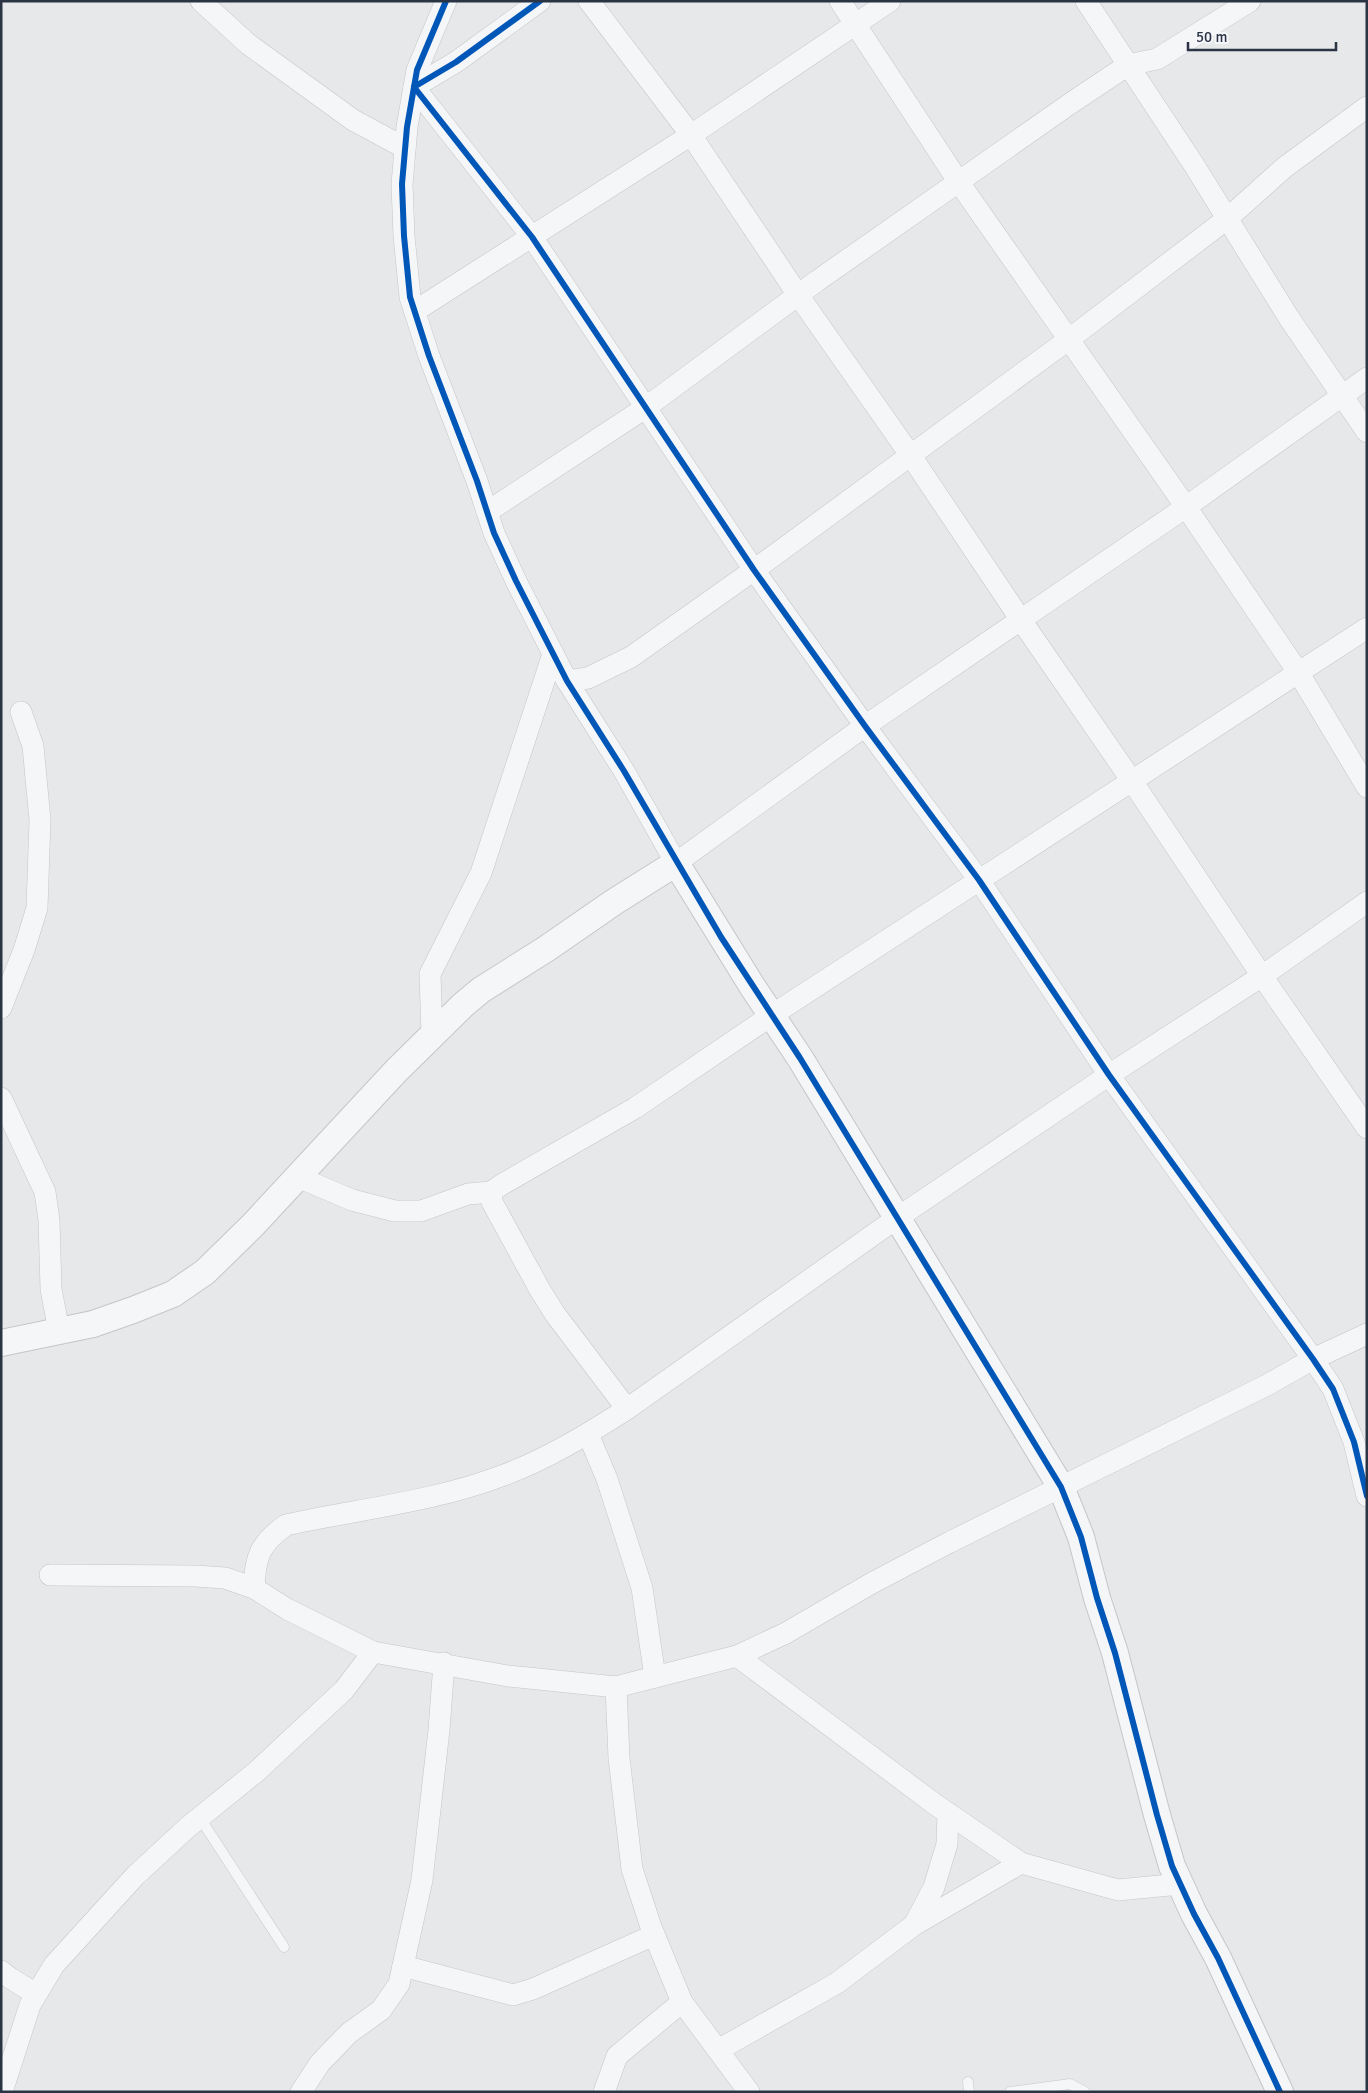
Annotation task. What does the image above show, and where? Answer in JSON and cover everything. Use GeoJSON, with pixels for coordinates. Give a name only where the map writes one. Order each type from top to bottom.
{"type":"FeatureCollection","features":[{"type":"Feature","properties":{"kind":"street"},"geometry":{"type":"LineString","coordinates":[[201,1],[248,44],[353,120],[405,148]]}},
{"type":"Feature","properties":{"kind":"street"},"geometry":{"type":"LineString","coordinates":[[446,1],[417,70],[405,148],[402,184],[404,236],[410,297],[432,365],[487,512],[516,581],[567,682],[624,771],[676,863],[772,1015],[1061,1487],[1081,1538],[1131,1709],[1156,1815],[1172,1866],[1218,1958],[1280,2092]]}},
{"type":"Feature","properties":{"kind":"street"},"geometry":{"type":"LineString","coordinates":[[414,87],[456,62],[540,1]]}},
{"type":"Feature","properties":{"kind":"street"},"geometry":{"type":"LineString","coordinates":[[589,1],[691,135],[798,295],[911,456],[1020,620],[1132,781],[1262,976],[1367,1128]]}},
{"type":"Feature","properties":{"kind":"street"},"geometry":{"type":"LineString","coordinates":[[840,1],[857,24],[958,181],[1186,506],[1298,672],[1367,786]]}},
{"type":"Feature","properties":{"kind":"street"},"geometry":{"type":"LineString","coordinates":[[415,311],[691,135],[890,1]]}},
{"type":"Feature","properties":{"kind":"street"},"geometry":{"type":"LineString","coordinates":[[1086,1],[1228,218],[1289,318],[1367,432]]}},
{"type":"Feature","properties":{"kind":"street"},"geometry":{"type":"LineString","coordinates":[[487,512],[644,408],[958,181],[1128,66],[1158,58],[1250,1]]}},
{"type":"Feature","properties":{"kind":"street"},"geometry":{"type":"LineString","coordinates":[[414,87],[532,237],[644,408],[754,570],[865,726],[979,880],[1109,1075],[1313,1359],[1333,1389],[1354,1442],[1367,1496]]}},
{"type":"Feature","properties":{"kind":"street"},"geometry":{"type":"LineString","coordinates":[[567,682],[588,678],[631,657],[754,570],[1068,340],[1228,218],[1285,167],[1367,107]]}},
{"type":"Feature","properties":{"kind":"street"},"geometry":{"type":"LineString","coordinates":[[1,1343],[93,1324],[173,1294],[206,1272],[432,1035],[481,990],[676,863],[865,726],[1186,506],[1367,378]]}},
{"type":"Feature","properties":{"kind":"street"},"geometry":{"type":"LineString","coordinates":[[298,1177],[352,1200],[395,1211],[421,1211],[468,1194],[491,1192],[500,1185],[635,1108],[772,1015],[1367,628]]}},
{"type":"Feature","properties":{"kind":"street"},"geometry":{"type":"LineString","coordinates":[[432,1035],[430,974],[480,873],[553,654]]}},
{"type":"Feature","properties":{"kind":"street"},"geometry":{"type":"LineString","coordinates":[[1,1008],[24,950],[36,908],[40,820],[33,746],[21,712]]}},
{"type":"Feature","properties":{"kind":"street"},"geometry":{"type":"LineString","coordinates":[[254,1588],[256,1566],[262,1546],[273,1534],[286,1525],[412,1501],[466,1488],[505,1475],[588,1434],[628,1409],[897,1218],[1109,1075],[1262,976],[1367,902]]}},
{"type":"Feature","properties":{"kind":"street"},"geometry":{"type":"LineString","coordinates":[[1,1098],[45,1192],[51,1289],[59,1331]]}},
{"type":"Feature","properties":{"kind":"street"},"geometry":{"type":"LineString","coordinates":[[491,1192],[492,1202],[555,1314],[628,1409]]}},
{"type":"Feature","properties":{"kind":"street"},"geometry":{"type":"LineString","coordinates":[[50,1576],[195,1576],[225,1578],[254,1588],[287,1609],[373,1652],[444,1663],[508,1676],[616,1687],[737,1656],[786,1633],[872,1583],[1267,1385],[1313,1359],[1367,1334]]}},
{"type":"Feature","properties":{"kind":"street"},"geometry":{"type":"LineString","coordinates":[[588,1434],[607,1479],[642,1588],[655,1677]]}},
{"type":"Feature","properties":{"kind":"street"},"geometry":{"type":"LineString","coordinates":[[2,2092],[30,2005],[54,1966],[135,1876],[200,1818],[256,1772],[344,1690],[373,1652]]}},
{"type":"Feature","properties":{"kind":"street"},"geometry":{"type":"LineString","coordinates":[[737,1656],[948,1813],[1021,1863],[1118,1890],[1180,1884]]}},
{"type":"Feature","properties":{"kind":"street"},"geometry":{"type":"LineString","coordinates":[[301,2092],[320,2063],[349,2033],[381,2010],[399,1984],[422,1880],[439,1730],[444,1663]]}},
{"type":"Feature","properties":{"kind":"street"},"geometry":{"type":"LineString","coordinates":[[616,1687],[619,1758],[632,1869],[654,1935],[682,2002],[749,2092]]}},
{"type":"Feature","properties":{"kind":"street"},"geometry":{"type":"LineString","coordinates":[[914,1925],[934,1887],[947,1844],[948,1813]]}},
{"type":"Feature","properties":{"kind":"street"},"geometry":{"type":"LineString","coordinates":[[718,2050],[837,1983],[914,1925],[1021,1863]]}},
{"type":"Feature","properties":{"kind":"street"},"geometry":{"type":"LineString","coordinates":[[403,1966],[513,1995],[533,1989],[654,1935]]}},
{"type":"Feature","properties":{"kind":"street"},"geometry":{"type":"LineString","coordinates":[[1,1971],[36,1994]]}},
{"type":"Feature","properties":{"kind":"street"},"geometry":{"type":"LineString","coordinates":[[604,2092],[617,2056],[682,2002]]}},
{"type":"Feature","properties":{"kind":"lane"},"geometry":{"type":"LineString","coordinates":[[200,1818],[284,1947]]}},
{"type":"Feature","properties":{"kind":"lane"},"geometry":{"type":"LineString","coordinates":[[1010,2092],[1070,2084],[1085,2092]]}},
{"type":"Feature","properties":{"kind":"cycle path"},"geometry":{"type":"LineString","coordinates":[[446,1],[417,70],[407,127],[402,184],[404,236],[410,297],[429,356],[477,481],[494,533],[516,581],[567,681],[624,771],[721,937],[800,1058],[1061,1487],[1081,1537],[1097,1598],[1115,1653],[1172,1866],[1194,1914],[1218,1958],[1280,2092]]}},
{"type":"Feature","properties":{"kind":"cycle path"},"geometry":{"type":"LineString","coordinates":[[540,1],[456,62],[414,87],[532,237],[754,570],[865,726],[979,880],[1109,1075],[1313,1359],[1333,1389],[1354,1442],[1367,1496]]}}]}
